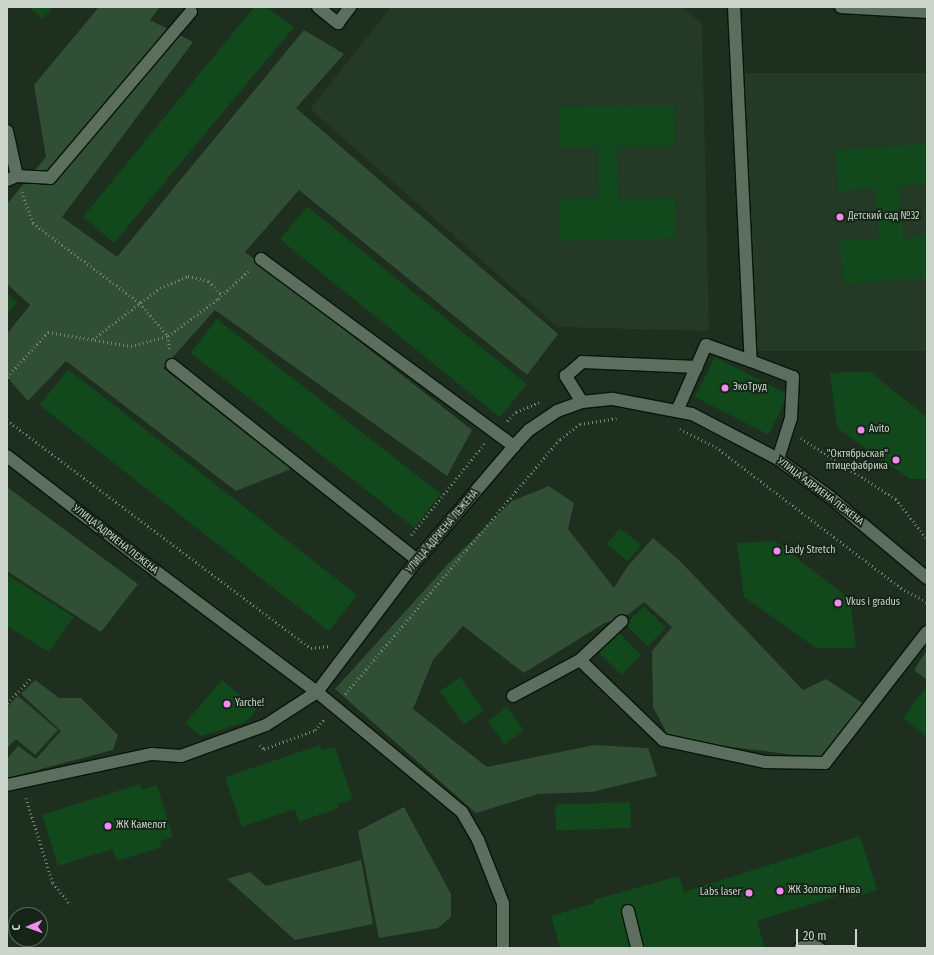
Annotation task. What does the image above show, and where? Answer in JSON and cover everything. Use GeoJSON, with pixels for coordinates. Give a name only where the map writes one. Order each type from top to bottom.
{"type":"FeatureCollection","features":[{"type":"Feature","properties":{"kind":"street"},"geometry":{"type":"LineString","coordinates":[[318,7],[338,23],[350,7]]}},
{"type":"Feature","properties":{"kind":"street"},"geometry":{"type":"LineString","coordinates":[[734,7],[751,361]]}},
{"type":"Feature","properties":{"kind":"street"},"geometry":{"type":"LineString","coordinates":[[841,7],[927,12]]}},
{"type":"Feature","properties":{"kind":"street"},"geometry":{"type":"LineString","coordinates":[[7,131],[12,178],[50,178],[191,12]]}},
{"type":"Feature","properties":{"kind":"street"},"geometry":{"type":"LineString","coordinates":[[260,259],[514,446]]}},
{"type":"Feature","properties":{"kind":"street"},"geometry":{"type":"LineString","coordinates":[[676,411],[706,345],[793,377],[791,418],[778,459]]}},
{"type":"Feature","properties":{"kind":"street"},"geometry":{"type":"LineString","coordinates":[[582,402],[566,376],[582,362],[696,367]]}},
{"type":"Feature","properties":{"kind":"street"},"geometry":{"type":"LineString","coordinates":[[172,365],[417,560]]}},
{"type":"Feature","properties":{"kind":"street","name":"УЛИЦА АДРИЕНА ЛЕЖЕНА"},"geometry":{"type":"LineString","coordinates":[[7,456],[165,578],[317,692],[417,560],[514,446],[529,430],[557,411],[582,402],[613,399],[692,414],[778,459],[830,497],[927,578]]}},
{"type":"Feature","properties":{"kind":"street"},"geometry":{"type":"LineString","coordinates":[[513,696],[580,660],[622,621]]}},
{"type":"Feature","properties":{"kind":"street"},"geometry":{"type":"LineString","coordinates":[[580,660],[663,740],[766,762],[825,763],[927,632]]}},
{"type":"Feature","properties":{"kind":"street"},"geometry":{"type":"LineString","coordinates":[[7,785],[152,754],[181,756],[266,725],[317,692],[462,812],[478,840],[503,903],[503,948]]}},
{"type":"Feature","properties":{"kind":"street"},"geometry":{"type":"LineString","coordinates":[[628,911],[637,948]]}},
{"type":"Feature","properties":{"kind":"street"},"geometry":{"type":"LineString","coordinates":[[800,948],[811,944],[819,948]]}},
{"type":"Feature","properties":{"kind":"path"},"geometry":{"type":"LineString","coordinates":[[12,178],[33,223],[140,303],[168,336]]}},
{"type":"Feature","properties":{"kind":"path"},"geometry":{"type":"LineString","coordinates":[[7,377],[48,332],[131,346],[168,336],[222,295],[260,259]]}},
{"type":"Feature","properties":{"kind":"path"},"geometry":{"type":"LineString","coordinates":[[93,340],[160,288],[188,276],[209,281],[222,295]]}},
{"type":"Feature","properties":{"kind":"path"},"geometry":{"type":"LineString","coordinates":[[254,747],[261,745],[264,749],[315,730],[560,439],[580,424],[618,418]]}},
{"type":"Feature","properties":{"kind":"path"},"geometry":{"type":"LineString","coordinates":[[7,420],[311,648],[330,647],[334,641]]}},
{"type":"Feature","properties":{"kind":"path"},"geometry":{"type":"LineString","coordinates":[[676,428],[716,447],[900,588],[927,602]]}},
{"type":"Feature","properties":{"kind":"path"},"geometry":{"type":"LineString","coordinates":[[401,547],[450,490],[469,462]]}},
{"type":"Feature","properties":{"kind":"path"},"geometry":{"type":"LineString","coordinates":[[7,703],[32,677]]}},
{"type":"Feature","properties":{"kind":"path"},"geometry":{"type":"LineString","coordinates":[[20,782],[52,883],[71,905]]}},
{"type":"Feature","properties":{"kind":"shaded area"},"geometry":{"type":"Polygon","coordinates":[[[99,7],[160,7],[150,20],[193,42],[62,217],[117,257],[304,30],[344,54],[296,108],[558,334],[527,375],[299,190],[245,252],[472,430],[447,476],[215,310],[163,368],[291,469],[236,491],[66,361],[28,401],[7,377],[7,334],[30,305],[7,284],[7,204],[46,157],[34,85],[99,7]]]}},
{"type":"Feature","properties":{"kind":"shaded area"},"geometry":{"type":"Polygon","coordinates":[[[391,7],[681,7],[702,23],[709,331],[557,327],[310,109],[391,7]]]}},
{"type":"Feature","properties":{"kind":"shaded area","name":"Детский сад №32"},"geometry":{"type":"Polygon","coordinates":[[[743,73],[927,73],[927,351],[743,351],[743,73]]]}},
{"type":"Feature","properties":{"kind":"shaded area"},"geometry":{"type":"Polygon","coordinates":[[[549,486],[574,503],[568,529],[614,588],[627,567],[653,538],[680,561],[803,690],[826,679],[864,704],[843,732],[819,758],[670,739],[653,707],[652,651],[672,627],[644,602],[629,614],[603,624],[524,673],[463,626],[433,660],[413,709],[487,767],[594,745],[648,748],[657,776],[592,792],[538,794],[476,813],[335,689],[448,564],[512,501],[549,486]]]}},
{"type":"Feature","properties":{"kind":"shaded area"},"geometry":{"type":"Polygon","coordinates":[[[7,487],[138,584],[101,632],[7,571],[7,487]]]}},
{"type":"Feature","properties":{"kind":"shaded area"},"geometry":{"type":"Polygon","coordinates":[[[927,650],[927,680],[914,670],[927,650]]]}},
{"type":"Feature","properties":{"kind":"shaded area"},"geometry":{"type":"Polygon","coordinates":[[[35,680],[59,698],[81,698],[118,735],[113,750],[7,778],[7,759],[18,746],[36,759],[61,731],[21,694],[35,680]]]}},
{"type":"Feature","properties":{"kind":"shaded area"},"geometry":{"type":"Polygon","coordinates":[[[18,696],[58,730],[35,755],[16,739],[7,748],[7,707],[18,696]]]}},
{"type":"Feature","properties":{"kind":"shaded area"},"geometry":{"type":"Polygon","coordinates":[[[404,807],[451,894],[451,917],[438,928],[379,938],[358,831],[404,807]]]}},
{"type":"Feature","properties":{"kind":"shaded area"},"geometry":{"type":"Polygon","coordinates":[[[361,860],[373,924],[295,940],[227,879],[250,872],[266,886],[361,860]]]}},
{"type":"Feature","properties":{"kind":"building"},"geometry":{"type":"Polygon","coordinates":[[[28,7],[53,7],[43,19],[28,7]]]}},
{"type":"Feature","properties":{"kind":"building"},"geometry":{"type":"Polygon","coordinates":[[[254,7],[266,7],[294,27],[114,243],[83,217],[254,7]]]}},
{"type":"Feature","properties":{"kind":"building"},"geometry":{"type":"Polygon","coordinates":[[[674,105],[675,146],[617,147],[619,199],[675,198],[676,238],[560,241],[559,199],[599,198],[598,147],[560,148],[560,107],[674,105]]]}},
{"type":"Feature","properties":{"kind":"building"},"geometry":{"type":"Polygon","coordinates":[[[927,144],[927,184],[899,186],[903,238],[927,236],[927,278],[843,284],[840,241],[879,238],[875,188],[838,191],[835,150],[927,144]]]}},
{"type":"Feature","properties":{"kind":"building"},"geometry":{"type":"Polygon","coordinates":[[[307,206],[527,384],[500,418],[280,239],[307,206]]]}},
{"type":"Feature","properties":{"kind":"building"},"geometry":{"type":"Polygon","coordinates":[[[7,294],[17,302],[7,314],[7,294]]]}},
{"type":"Feature","properties":{"kind":"building"},"geometry":{"type":"Polygon","coordinates":[[[217,319],[441,494],[414,528],[191,353],[217,319]]]}},
{"type":"Feature","properties":{"kind":"building"},"geometry":{"type":"Polygon","coordinates":[[[715,357],[789,395],[769,435],[695,397],[715,357]]]}},
{"type":"Feature","properties":{"kind":"building"},"geometry":{"type":"Polygon","coordinates":[[[68,369],[357,595],[329,631],[40,405],[68,369]]]}},
{"type":"Feature","properties":{"kind":"building"},"geometry":{"type":"Polygon","coordinates":[[[869,371],[927,417],[927,479],[910,479],[837,428],[830,373],[869,371]]]}},
{"type":"Feature","properties":{"kind":"building"},"geometry":{"type":"Polygon","coordinates":[[[620,528],[641,545],[628,561],[607,544],[620,528]]]}},
{"type":"Feature","properties":{"kind":"building"},"geometry":{"type":"Polygon","coordinates":[[[775,541],[850,599],[856,648],[816,648],[744,597],[737,543],[775,541]]]}},
{"type":"Feature","properties":{"kind":"building"},"geometry":{"type":"Polygon","coordinates":[[[7,575],[74,617],[49,652],[7,626],[7,575]]]}},
{"type":"Feature","properties":{"kind":"building"},"geometry":{"type":"Polygon","coordinates":[[[644,606],[666,628],[648,646],[626,624],[644,606]]]}},
{"type":"Feature","properties":{"kind":"building"},"geometry":{"type":"Polygon","coordinates":[[[615,629],[641,655],[621,675],[595,649],[615,629]]]}},
{"type":"Feature","properties":{"kind":"building"},"geometry":{"type":"Polygon","coordinates":[[[460,677],[484,710],[464,725],[440,692],[460,677]]]}},
{"type":"Feature","properties":{"kind":"building"},"geometry":{"type":"Polygon","coordinates":[[[222,680],[257,709],[246,722],[201,736],[185,723],[222,680]]]}},
{"type":"Feature","properties":{"kind":"building"},"geometry":{"type":"Polygon","coordinates":[[[927,686],[927,737],[903,718],[927,686]]]}},
{"type":"Feature","properties":{"kind":"building"},"geometry":{"type":"Polygon","coordinates":[[[507,707],[524,730],[505,745],[488,721],[507,707]]]}},
{"type":"Feature","properties":{"kind":"building"},"geometry":{"type":"Polygon","coordinates":[[[320,745],[322,751],[335,747],[353,799],[337,804],[339,808],[299,822],[295,809],[242,827],[225,777],[320,745]]]}},
{"type":"Feature","properties":{"kind":"building","name":"ЖК Камелот"},"geometry":{"type":"Polygon","coordinates":[[[140,784],[142,789],[157,785],[173,837],[160,841],[162,847],[117,861],[113,849],[58,866],[42,815],[140,784]]]}},
{"type":"Feature","properties":{"kind":"building"},"geometry":{"type":"Polygon","coordinates":[[[630,802],[631,828],[556,831],[555,805],[630,802]]]}},
{"type":"Feature","properties":{"kind":"building"},"geometry":{"type":"Polygon","coordinates":[[[860,836],[877,890],[851,898],[850,892],[757,921],[765,948],[560,948],[551,916],[594,903],[593,900],[679,876],[684,892],[860,836]]]}},
{"type":"Feature","properties":{"kind":"place","name":"Детский сад №32"},"geometry":{"type":"Point","coordinates":[840,217]}},
{"type":"Feature","properties":{"kind":"place","name":"ЭкоТруд"},"geometry":{"type":"Point","coordinates":[725,388]}},
{"type":"Feature","properties":{"kind":"place","name":"Avito"},"geometry":{"type":"Point","coordinates":[861,430]}},
{"type":"Feature","properties":{"kind":"place","name":"\"Октябрьская\" птицефабрика"},"geometry":{"type":"Point","coordinates":[896,460]}},
{"type":"Feature","properties":{"kind":"place","name":"Lady Stretch"},"geometry":{"type":"Point","coordinates":[777,551]}},
{"type":"Feature","properties":{"kind":"place","name":"Vkus i gradus"},"geometry":{"type":"Point","coordinates":[838,603]}},
{"type":"Feature","properties":{"kind":"place","name":"Yarche!"},"geometry":{"type":"Point","coordinates":[227,704]}},
{"type":"Feature","properties":{"kind":"place","name":"ЖК Камелот"},"geometry":{"type":"Point","coordinates":[108,826]}},
{"type":"Feature","properties":{"kind":"place","name":"ЖК Золотая Нива"},"geometry":{"type":"Point","coordinates":[780,891]}},
{"type":"Feature","properties":{"kind":"place","name":"Labs laser"},"geometry":{"type":"Point","coordinates":[749,893]}}]}
